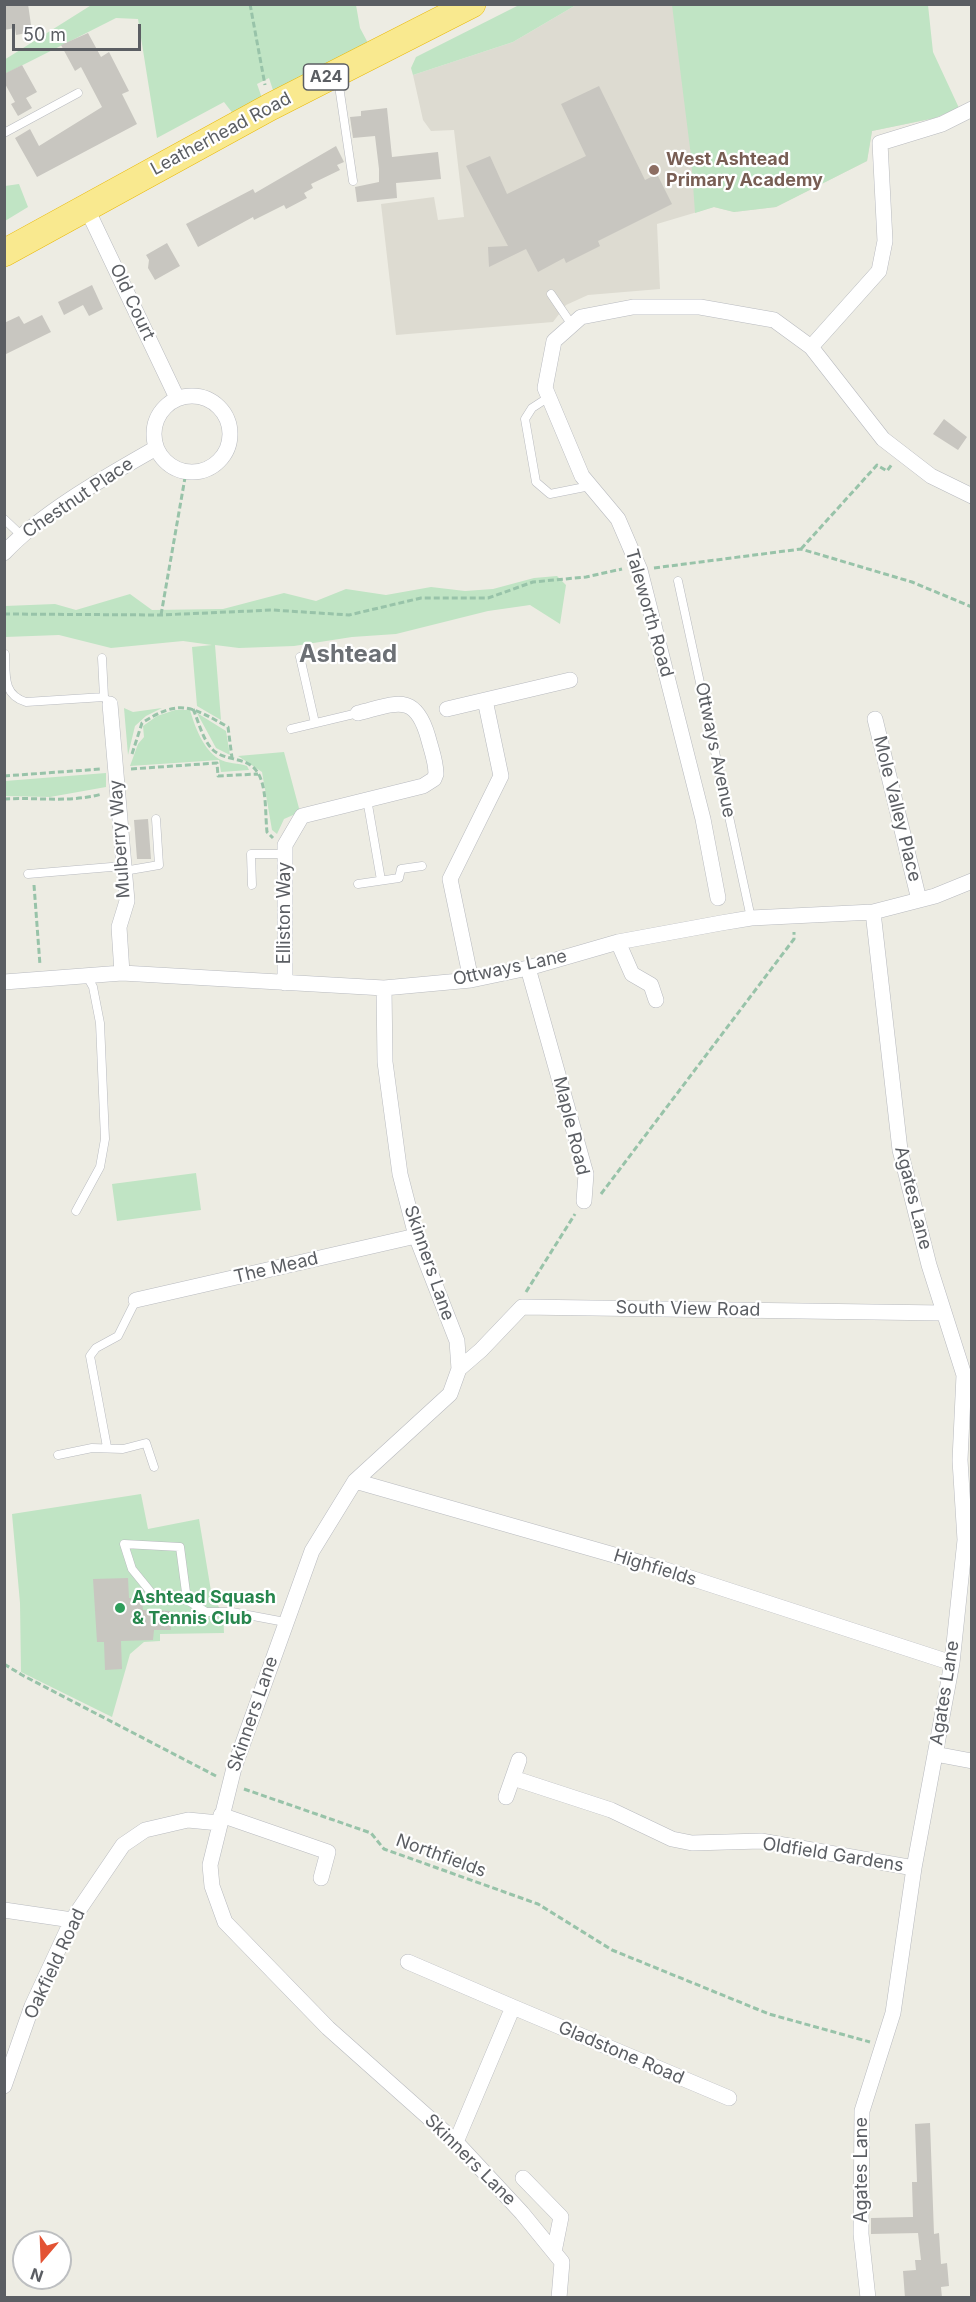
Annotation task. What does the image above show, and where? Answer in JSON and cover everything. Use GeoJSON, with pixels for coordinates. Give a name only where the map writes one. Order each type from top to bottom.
{"type":"FeatureCollection","features":[{"type":"Feature","properties":{"kind":"highway","name":"Leatherhead Road"},"geometry":{"type":"LineString","coordinates":[[5,252],[270,106],[472,4]]}},
{"type":"Feature","properties":{"kind":"street"},"geometry":{"type":"LineString","coordinates":[[811,347],[879,271],[885,242],[880,143],[942,124],[972,109]]}},
{"type":"Feature","properties":{"kind":"street","name":"Old Court"},"geometry":{"type":"LineString","coordinates":[[86,207],[177,398]]}},
{"type":"Feature","properties":{"kind":"street","name":"Taleworth Road"},"geometry":{"type":"LineString","coordinates":[[718,898],[703,819],[640,568],[618,519],[582,476],[545,388],[554,341],[581,317],[633,307],[700,307],[774,320],[811,347],[883,439],[931,476],[972,496]]}},
{"type":"Feature","properties":{"kind":"street"},"geometry":{"type":"LineString","coordinates":[[197,395],[216,403],[228,419],[231,439],[223,458],[207,470],[186,472],[168,464],[156,448],[154,428],[161,410],[177,398],[197,395]]}},
{"type":"Feature","properties":{"kind":"street","name":"Chestnut Place"},"geometry":{"type":"LineString","coordinates":[[4,554],[21,535],[156,448]]}},
{"type":"Feature","properties":{"kind":"street"},"geometry":{"type":"LineString","coordinates":[[447,709],[570,680]]}},
{"type":"Feature","properties":{"kind":"street","name":"Mulberry Way"},"geometry":{"type":"LineString","coordinates":[[107,700],[120,766],[118,789],[127,901],[119,927],[122,973]]}},
{"type":"Feature","properties":{"kind":"street"},"geometry":{"type":"LineString","coordinates":[[471,980],[450,879],[501,776],[485,700]]}},
{"type":"Feature","properties":{"kind":"street","name":"Elliston Way"},"geometry":{"type":"LineString","coordinates":[[285,983],[285,849],[302,816],[410,789],[429,783],[436,774],[422,719],[415,708],[402,702],[358,713]]}},
{"type":"Feature","properties":{"kind":"street","name":"Mole Valley Place"},"geometry":{"type":"LineString","coordinates":[[874,719],[919,900]]}},
{"type":"Feature","properties":{"kind":"street","name":"Ottways Lane"},"geometry":{"type":"LineString","coordinates":[[4,982],[122,973],[384,988],[471,980],[528,968],[618,942],[751,918],[873,912],[919,900],[972,881]]}},
{"type":"Feature","properties":{"kind":"street","name":"Agates Lane"},"geometry":{"type":"LineString","coordinates":[[868,2298],[861,2234],[862,2111],[893,2013],[914,1868],[952,1663],[964,1540],[960,1460],[964,1375],[943,1313],[900,1150],[873,912]]}},
{"type":"Feature","properties":{"kind":"street"},"geometry":{"type":"LineString","coordinates":[[618,942],[632,974],[651,986],[656,1000]]}},
{"type":"Feature","properties":{"kind":"street","name":"Maple Road"},"geometry":{"type":"LineString","coordinates":[[528,968],[586,1174],[584,1201]]}},
{"type":"Feature","properties":{"kind":"street","name":"Skinners Lane"},"geometry":{"type":"LineString","coordinates":[[384,988],[385,1062],[400,1174],[416,1236],[457,1341],[459,1369],[450,1394],[355,1481],[312,1551],[229,1784],[210,1865],[212,1886],[225,1922],[328,2028],[456,2142],[522,2213],[562,2262],[559,2298]]}},
{"type":"Feature","properties":{"kind":"street","name":"The Mead"},"geometry":{"type":"LineString","coordinates":[[136,1300],[416,1236]]}},
{"type":"Feature","properties":{"kind":"street"},"geometry":{"type":"LineString","coordinates":[[459,1369],[481,1350],[522,1306]]}},
{"type":"Feature","properties":{"kind":"street","name":"South View Road"},"geometry":{"type":"LineString","coordinates":[[522,1306],[943,1313]]}},
{"type":"Feature","properties":{"kind":"street","name":"Highfields"},"geometry":{"type":"LineString","coordinates":[[355,1481],[663,1569],[952,1663]]}},
{"type":"Feature","properties":{"kind":"street"},"geometry":{"type":"LineString","coordinates":[[935,1754],[972,1761]]}},
{"type":"Feature","properties":{"kind":"street"},"geometry":{"type":"LineString","coordinates":[[506,1797],[519,1760]]}},
{"type":"Feature","properties":{"kind":"street","name":"Oldfield Gardens"},"geometry":{"type":"LineString","coordinates":[[513,1778],[611,1810],[672,1839],[692,1843],[761,1841],[914,1868]]}},
{"type":"Feature","properties":{"kind":"street","name":"Oakfield Road"},"geometry":{"type":"LineString","coordinates":[[4,2086],[32,2006],[72,1920],[123,1845],[145,1830],[188,1820],[220,1819],[328,1852],[321,1878]]}},
{"type":"Feature","properties":{"kind":"street"},"geometry":{"type":"LineString","coordinates":[[4,1910],[72,1920]]}},
{"type":"Feature","properties":{"kind":"street","name":"Gladstone Road"},"geometry":{"type":"LineString","coordinates":[[408,1962],[729,2098]]}},
{"type":"Feature","properties":{"kind":"street"},"geometry":{"type":"LineString","coordinates":[[456,2142],[513,2007]]}},
{"type":"Feature","properties":{"kind":"street"},"geometry":{"type":"LineString","coordinates":[[523,2178],[561,2217],[554,2252]]}},
{"type":"Feature","properties":{"kind":"lane"},"geometry":{"type":"LineString","coordinates":[[336,72],[353,181]]}},
{"type":"Feature","properties":{"kind":"lane"},"geometry":{"type":"LineString","coordinates":[[4,133],[78,93]]}},
{"type":"Feature","properties":{"kind":"lane"},"geometry":{"type":"LineString","coordinates":[[551,294],[573,325]]}},
{"type":"Feature","properties":{"kind":"lane"},"geometry":{"type":"LineString","coordinates":[[549,397],[532,408],[525,419],[536,482],[550,494],[591,486]]}},
{"type":"Feature","properties":{"kind":"lane"},"geometry":{"type":"LineString","coordinates":[[4,519],[21,535]]}},
{"type":"Feature","properties":{"kind":"lane","name":"Ottways Avenue"},"geometry":{"type":"LineString","coordinates":[[678,581],[751,918]]}},
{"type":"Feature","properties":{"kind":"lane"},"geometry":{"type":"LineString","coordinates":[[5,654],[6,687],[17,699],[26,702],[107,700],[102,658]]}},
{"type":"Feature","properties":{"kind":"lane"},"geometry":{"type":"LineString","coordinates":[[300,657],[315,723]]}},
{"type":"Feature","properties":{"kind":"lane"},"geometry":{"type":"LineString","coordinates":[[291,729],[358,713]]}},
{"type":"Feature","properties":{"kind":"lane"},"geometry":{"type":"LineString","coordinates":[[367,800],[381,880]]}},
{"type":"Feature","properties":{"kind":"lane"},"geometry":{"type":"LineString","coordinates":[[31,874],[159,865],[156,819]]}},
{"type":"Feature","properties":{"kind":"lane"},"geometry":{"type":"LineString","coordinates":[[252,885],[251,854],[285,849]]}},
{"type":"Feature","properties":{"kind":"lane"},"geometry":{"type":"LineString","coordinates":[[358,884],[399,878],[401,869],[422,866]]}},
{"type":"Feature","properties":{"kind":"lane"},"geometry":{"type":"LineString","coordinates":[[76,1211],[100,1167],[105,1139],[100,1023],[93,987],[87,976]]}},
{"type":"Feature","properties":{"kind":"lane"},"geometry":{"type":"LineString","coordinates":[[107,1447],[90,1356],[96,1348],[117,1335],[136,1300]]}},
{"type":"Feature","properties":{"kind":"lane"},"geometry":{"type":"LineString","coordinates":[[58,1455],[107,1447],[123,1449],[146,1443],[154,1467]]}},
{"type":"Feature","properties":{"kind":"lane"},"geometry":{"type":"LineString","coordinates":[[187,1600],[180,1547],[124,1544],[132,1569],[154,1596],[187,1600],[206,1612],[232,1612],[285,1622]]}},
{"type":"Feature","properties":{"kind":"path"},"geometry":{"type":"LineString","coordinates":[[250,4],[270,106]]}},
{"type":"Feature","properties":{"kind":"path"},"geometry":{"type":"LineString","coordinates":[[801,549],[877,465],[887,471],[901,454]]}},
{"type":"Feature","properties":{"kind":"path"},"geometry":{"type":"LineString","coordinates":[[161,615],[186,472]]}},
{"type":"Feature","properties":{"kind":"path"},"geometry":{"type":"LineString","coordinates":[[4,614],[161,615],[273,610],[349,615],[421,598],[488,598],[533,582],[801,549],[912,582],[972,607]]}},
{"type":"Feature","properties":{"kind":"path"},"geometry":{"type":"LineString","coordinates":[[4,776],[120,766],[130,760],[142,723],[165,709],[193,709],[205,712],[228,727],[232,758]]}},
{"type":"Feature","properties":{"kind":"path"},"geometry":{"type":"LineString","coordinates":[[193,709],[207,742],[215,752],[250,764],[258,774],[267,832],[285,849]]}},
{"type":"Feature","properties":{"kind":"path"},"geometry":{"type":"LineString","coordinates":[[120,766],[124,769],[217,763],[218,776],[258,774]]}},
{"type":"Feature","properties":{"kind":"path"},"geometry":{"type":"LineString","coordinates":[[4,799],[85,798],[118,789]]}},
{"type":"Feature","properties":{"kind":"path"},"geometry":{"type":"LineString","coordinates":[[31,874],[41,979]]}},
{"type":"Feature","properties":{"kind":"path"},"geometry":{"type":"LineString","coordinates":[[584,1201],[600,1194],[794,939],[796,916]]}},
{"type":"Feature","properties":{"kind":"path","name":"Maple Road"},"geometry":{"type":"LineString","coordinates":[[522,1306],[525,1293],[584,1201]]}},
{"type":"Feature","properties":{"kind":"path","name":"Northfields"},"geometry":{"type":"LineString","coordinates":[[4,1664],[108,1721],[201,1766],[229,1784],[371,1833],[384,1850],[538,1904],[612,1950],[769,2014],[883,2045]]}},
{"type":"Feature","properties":{"kind":"shaded area","name":"West Ashtead Primary Academy"},"geometry":{"type":"Polygon","coordinates":[[[576,5],[906,5],[935,118],[872,131],[867,161],[776,207],[734,212],[714,207],[657,224],[660,289],[588,295],[566,305],[553,322],[396,335],[381,204],[434,197],[438,220],[464,217],[454,130],[431,131],[423,120],[413,75],[513,42],[576,5]]]}},
{"type":"Feature","properties":{"kind":"green space"},"geometry":{"type":"Polygon","coordinates":[[[93,4],[356,5],[360,28],[368,43],[280,92],[273,90],[269,78],[257,84],[263,101],[234,115],[224,102],[157,138],[138,19],[116,18],[5,74],[4,60],[93,4]]]}},
{"type":"Feature","properties":{"kind":"green space"},"geometry":{"type":"Polygon","coordinates":[[[519,5],[576,5],[513,42],[413,75],[411,68],[416,57],[519,5]]]}},
{"type":"Feature","properties":{"kind":"green space"},"geometry":{"type":"Polygon","coordinates":[[[672,5],[928,5],[933,52],[959,108],[935,118],[872,131],[867,161],[776,207],[734,212],[714,207],[695,213],[691,156],[672,5]]]}},
{"type":"Feature","properties":{"kind":"green space"},"geometry":{"type":"Polygon","coordinates":[[[19,184],[28,207],[5,221],[5,186],[19,184]]]}},
{"type":"Feature","properties":{"kind":"green space"},"geometry":{"type":"Polygon","coordinates":[[[557,576],[566,585],[560,624],[530,605],[488,611],[396,634],[352,637],[294,646],[239,648],[215,645],[221,720],[197,706],[192,647],[212,645],[183,641],[111,648],[59,635],[5,637],[5,606],[55,604],[76,610],[130,594],[152,610],[223,609],[284,593],[316,601],[346,589],[386,595],[431,587],[465,591],[493,589],[534,578],[557,576]]]}},
{"type":"Feature","properties":{"kind":"green space"},"geometry":{"type":"Polygon","coordinates":[[[124,708],[133,712],[162,708],[146,716],[135,726],[128,755],[124,708]]]}},
{"type":"Feature","properties":{"kind":"green space"},"geometry":{"type":"Polygon","coordinates":[[[175,710],[190,710],[200,737],[213,755],[226,762],[247,766],[249,770],[221,772],[219,760],[130,766],[138,744],[144,737],[143,726],[157,716],[175,710]]]}},
{"type":"Feature","properties":{"kind":"green space"},"geometry":{"type":"Polygon","coordinates":[[[197,713],[226,731],[230,755],[216,748],[197,713]]]}},
{"type":"Feature","properties":{"kind":"green space"},"geometry":{"type":"Polygon","coordinates":[[[284,752],[300,812],[284,819],[277,834],[272,830],[262,772],[238,756],[284,752]]]}},
{"type":"Feature","properties":{"kind":"green space"},"geometry":{"type":"Polygon","coordinates":[[[106,773],[106,787],[50,797],[5,796],[5,781],[106,773]]]}},
{"type":"Feature","properties":{"kind":"green space"},"geometry":{"type":"Polygon","coordinates":[[[196,1173],[201,1210],[117,1221],[112,1184],[196,1173]]]}},
{"type":"Feature","properties":{"kind":"green space","name":"Ashtead Squash & Tennis Club"},"geometry":{"type":"Polygon","coordinates":[[[141,1494],[148,1529],[199,1519],[212,1597],[223,1613],[224,1633],[160,1634],[160,1641],[144,1642],[130,1654],[112,1717],[21,1672],[20,1603],[12,1514],[141,1494]]]}},
{"type":"Feature","properties":{"kind":"building"},"geometry":{"type":"Polygon","coordinates":[[[28,4],[32,32],[16,35],[15,28],[4,30],[4,6],[28,4]]]}},
{"type":"Feature","properties":{"kind":"building"},"geometry":{"type":"Polygon","coordinates":[[[88,33],[101,57],[109,52],[129,91],[122,94],[137,124],[37,177],[15,138],[30,129],[39,146],[102,107],[81,67],[75,71],[61,45],[88,33]]]}},
{"type":"Feature","properties":{"kind":"building"},"geometry":{"type":"Polygon","coordinates":[[[22,65],[37,92],[26,98],[32,108],[18,116],[11,104],[15,102],[4,82],[4,74],[22,65]]]}},
{"type":"Feature","properties":{"kind":"building"},"geometry":{"type":"Polygon","coordinates":[[[599,86],[645,180],[657,174],[672,204],[598,241],[600,246],[566,263],[564,258],[538,272],[526,249],[489,267],[488,247],[508,246],[466,166],[490,156],[507,194],[586,156],[561,104],[599,86]]]}},
{"type":"Feature","properties":{"kind":"building"},"geometry":{"type":"Polygon","coordinates":[[[387,108],[392,157],[438,152],[441,179],[396,183],[397,198],[357,202],[355,187],[379,182],[379,169],[375,136],[353,138],[350,117],[361,116],[361,111],[387,108]]]}},
{"type":"Feature","properties":{"kind":"building"},"geometry":{"type":"Polygon","coordinates":[[[336,146],[344,162],[337,165],[340,170],[311,184],[313,188],[304,193],[307,198],[286,209],[284,205],[254,220],[253,217],[198,247],[186,224],[253,189],[255,193],[336,146]]]}},
{"type":"Feature","properties":{"kind":"building"},"geometry":{"type":"Polygon","coordinates":[[[167,243],[180,266],[155,280],[148,268],[149,260],[146,255],[167,243]]]}},
{"type":"Feature","properties":{"kind":"building"},"geometry":{"type":"Polygon","coordinates":[[[92,285],[103,309],[89,316],[83,305],[64,315],[58,302],[92,285]]]}},
{"type":"Feature","properties":{"kind":"building"},"geometry":{"type":"Polygon","coordinates":[[[42,315],[51,332],[4,355],[4,323],[19,316],[24,324],[42,315]]]}},
{"type":"Feature","properties":{"kind":"building"},"geometry":{"type":"Polygon","coordinates":[[[944,419],[967,437],[958,450],[933,434],[944,419]]]}},
{"type":"Feature","properties":{"kind":"building"},"geometry":{"type":"Polygon","coordinates":[[[148,819],[151,859],[137,859],[134,820],[148,819]]]}},
{"type":"Feature","properties":{"kind":"building"},"geometry":{"type":"Polygon","coordinates":[[[128,1578],[129,1598],[142,1598],[143,1610],[170,1611],[171,1630],[154,1630],[153,1640],[121,1641],[122,1669],[105,1670],[104,1642],[97,1642],[93,1579],[128,1578]]]}},
{"type":"Feature","properties":{"kind":"building"},"geometry":{"type":"Polygon","coordinates":[[[930,2123],[934,2234],[939,2233],[941,2264],[947,2263],[949,2286],[941,2287],[942,2298],[905,2298],[903,2271],[916,2270],[915,2260],[921,2260],[918,2233],[871,2234],[871,2218],[913,2217],[912,2182],[917,2182],[915,2124],[930,2123]]]}},
{"type":"Feature","properties":{"kind":"place","name":"West Ashtead Primary Academy"},"geometry":{"type":"Point","coordinates":[654,170]}},
{"type":"Feature","properties":{"kind":"place","name":"Ashtead Squash & Tennis Club"},"geometry":{"type":"Point","coordinates":[120,1608]}},
{"type":"Feature","properties":{"kind":"district","name":"Ashtead"},"geometry":{"type":"Point","coordinates":[348,655]}}]}
